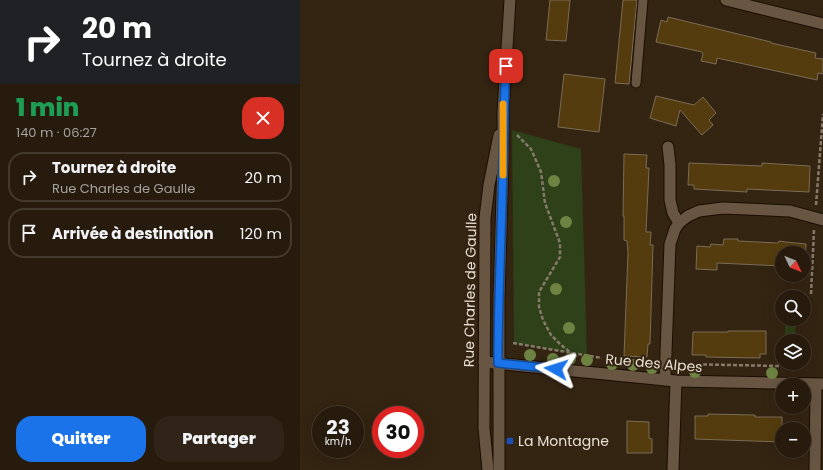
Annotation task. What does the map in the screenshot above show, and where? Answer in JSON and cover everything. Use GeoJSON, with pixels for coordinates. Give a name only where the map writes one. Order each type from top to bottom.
{"type":"FeatureCollection","features":[{"type":"Feature","properties":{"kind":"street","name":"Rue Charles de Gaulle"},"geometry":{"type":"LineString","coordinates":[[499,470],[498,340],[503,112],[510,0]]}},
{"type":"Feature","properties":{"kind":"street"},"geometry":{"type":"LineString","coordinates":[[726,0],[823,24]]}},
{"type":"Feature","properties":{"kind":"street","name":"Rue Charles de Gaulle"},"geometry":{"type":"LineString","coordinates":[[488,470],[484,428],[485,218],[489,185],[503,112]]}},
{"type":"Feature","properties":{"kind":"street"},"geometry":{"type":"LineString","coordinates":[[668,147],[670,165],[670,200],[673,213],[679,223]]}},
{"type":"Feature","properties":{"kind":"street"},"geometry":{"type":"LineString","coordinates":[[673,469],[671,380],[666,364],[670,244],[675,229],[679,223],[688,216],[699,211],[723,208],[790,211],[823,220]]}},
{"type":"Feature","properties":{"kind":"street","name":"Rue des Alpes"},"geometry":{"type":"LineString","coordinates":[[484,362],[671,380],[820,384]]}},
{"type":"Feature","properties":{"kind":"street"},"geometry":{"type":"LineString","coordinates":[[815,470],[820,384]]}},
{"type":"Feature","properties":{"kind":"lane"},"geometry":{"type":"LineString","coordinates":[[636,83],[643,0]]}},
{"type":"Feature","properties":{"kind":"path"},"geometry":{"type":"LineString","coordinates":[[516,134],[531,149],[542,172],[545,203],[560,243],[560,257],[539,292],[539,308],[543,320],[551,335],[577,357]]}},
{"type":"Feature","properties":{"kind":"path"},"geometry":{"type":"LineString","coordinates":[[498,340],[609,360]]}},
{"type":"Feature","properties":{"kind":"path"},"geometry":{"type":"LineString","coordinates":[[666,364],[775,366]]}},
{"type":"Feature","properties":{"kind":"green space"},"geometry":{"type":"Polygon","coordinates":[[[512,130],[581,149],[587,356],[514,343],[512,130]]]}},
{"type":"Feature","properties":{"kind":"green space"},"geometry":{"type":"Polygon","coordinates":[[[785,326],[796,326],[795,334],[785,334],[785,326]]]}},
{"type":"Feature","properties":{"kind":"building"},"geometry":{"type":"Polygon","coordinates":[[[550,0],[570,0],[566,41],[546,40],[550,0]]]}},
{"type":"Feature","properties":{"kind":"building"},"geometry":{"type":"Polygon","coordinates":[[[623,0],[637,0],[629,84],[615,83],[623,0]]]}},
{"type":"Feature","properties":{"kind":"building"},"geometry":{"type":"Polygon","coordinates":[[[668,17],[816,53],[815,58],[823,59],[823,74],[818,73],[817,80],[717,58],[716,64],[701,61],[703,54],[702,52],[656,42],[661,20],[667,22],[668,17]]]}},
{"type":"Feature","properties":{"kind":"building"},"geometry":{"type":"Polygon","coordinates":[[[564,74],[605,79],[599,132],[558,127],[564,74]]]}},
{"type":"Feature","properties":{"kind":"building"},"geometry":{"type":"Polygon","coordinates":[[[656,96],[694,105],[703,97],[716,113],[709,120],[713,125],[702,135],[680,110],[676,126],[650,118],[656,96]]]}},
{"type":"Feature","properties":{"kind":"building"},"geometry":{"type":"Polygon","coordinates":[[[624,154],[647,155],[646,168],[649,168],[646,232],[651,232],[650,245],[653,245],[650,344],[648,344],[647,357],[624,356],[628,252],[627,241],[624,240],[623,216],[624,154]]]}},
{"type":"Feature","properties":{"kind":"building"},"geometry":{"type":"Polygon","coordinates":[[[689,163],[762,166],[762,163],[810,166],[809,192],[747,189],[747,192],[694,189],[694,185],[688,185],[689,163]]]}},
{"type":"Feature","properties":{"kind":"building"},"geometry":{"type":"Polygon","coordinates":[[[724,239],[778,243],[779,241],[806,244],[806,246],[775,246],[775,266],[717,263],[717,270],[696,269],[697,246],[710,247],[711,244],[723,245],[724,239]]]}},
{"type":"Feature","properties":{"kind":"building"},"geometry":{"type":"Polygon","coordinates":[[[766,331],[766,354],[760,354],[760,358],[706,357],[706,355],[692,355],[693,332],[766,331]]]}},
{"type":"Feature","properties":{"kind":"building"},"geometry":{"type":"Polygon","coordinates":[[[708,414],[782,417],[782,422],[775,422],[775,442],[695,439],[695,416],[708,416],[708,414]]]}},
{"type":"Feature","properties":{"kind":"building"},"geometry":{"type":"Polygon","coordinates":[[[627,421],[649,422],[649,438],[652,439],[652,453],[627,453],[627,421]]]}},
{"type":"Feature","properties":{"kind":"slow traffic"},"geometry":{"type":"LineString","coordinates":[[503,104],[503,175]]}},
{"type":"Feature","properties":{"kind":"place","name":"La Montagne"},"geometry":{"type":"Point","coordinates":[510,441]}},
{"type":"Feature","properties":{"kind":"route"},"geometry":{"type":"LineString","coordinates":[[506,66],[503,112],[504,143],[498,363],[556,369]]}}]}
